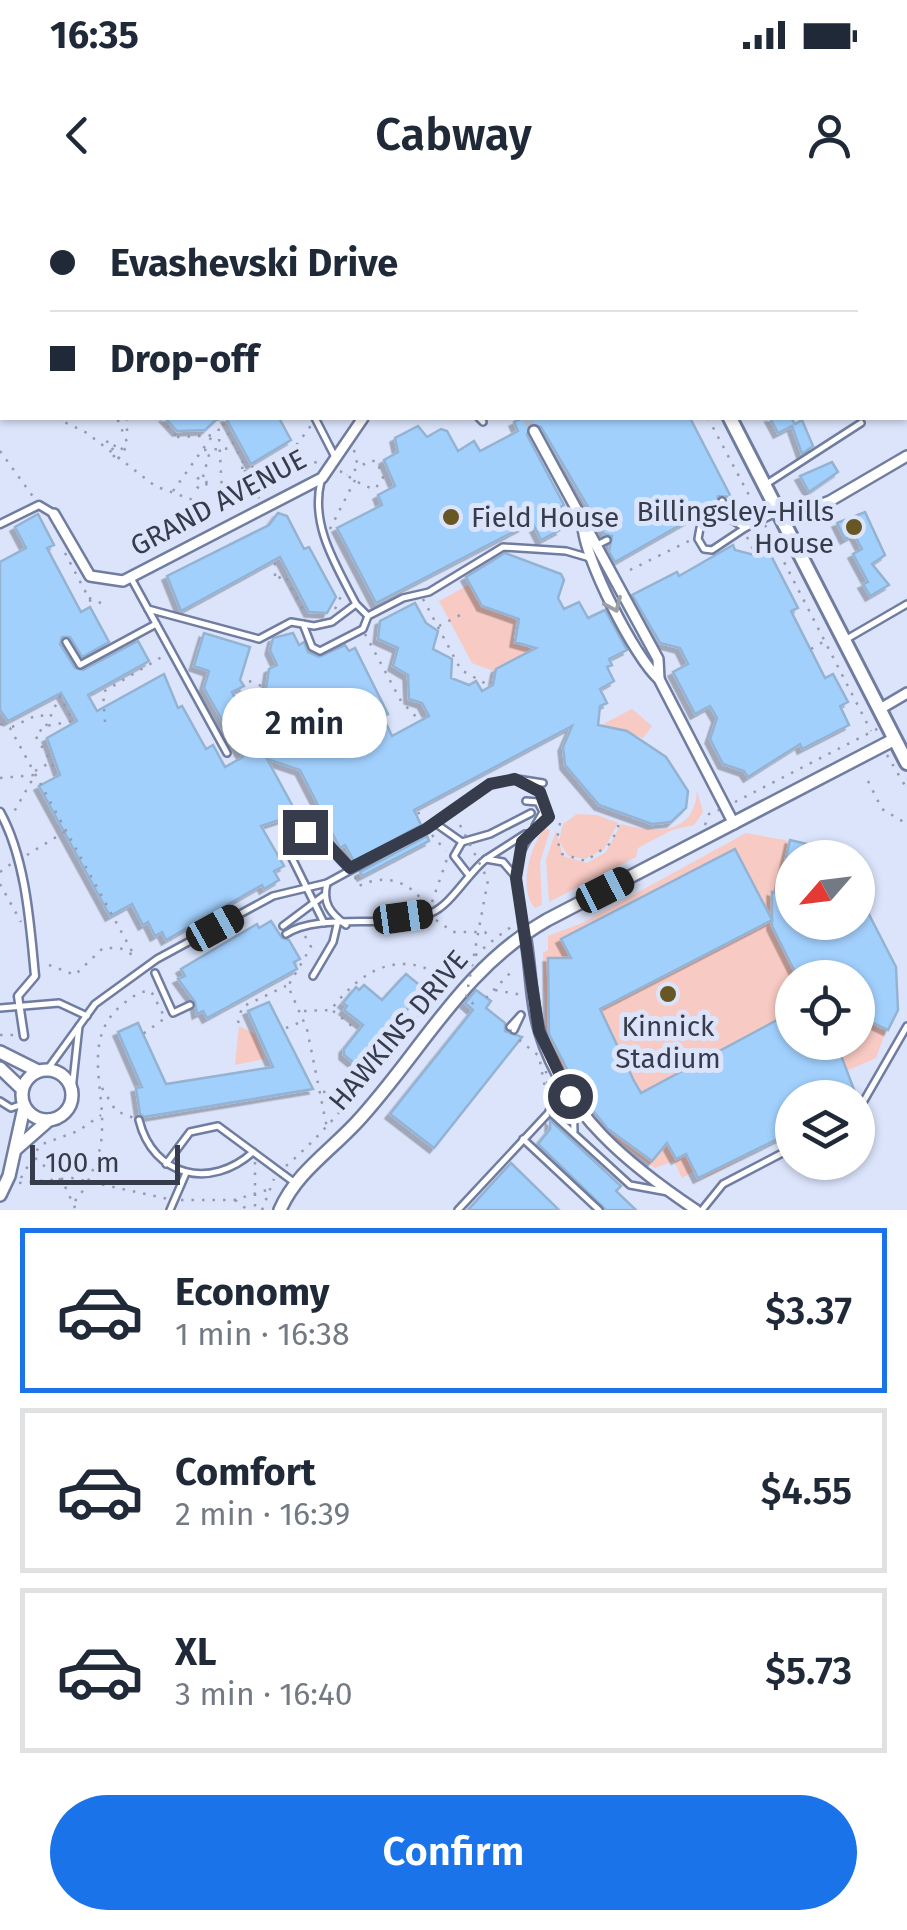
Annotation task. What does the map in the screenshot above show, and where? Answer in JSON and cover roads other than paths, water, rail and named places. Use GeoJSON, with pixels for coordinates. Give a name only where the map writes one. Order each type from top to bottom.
{"type":"FeatureCollection","features":[{"type":"Feature","properties":{"kind":"main road"},"geometry":{"type":"LineString","coordinates":[[731,420],[907,763]]}},
{"type":"Feature","properties":{"kind":"street","name":"GRAND AVENUE"},"geometry":{"type":"LineString","coordinates":[[54,514],[90,576],[124,581],[322,478],[338,465],[365,420]]}},
{"type":"Feature","properties":{"kind":"street"},"geometry":{"type":"LineString","coordinates":[[534,431],[583,525],[583,542],[599,549],[658,659],[658,679]]}},
{"type":"Feature","properties":{"kind":"street"},"geometry":{"type":"LineString","coordinates":[[781,516],[830,501],[907,456]]}},
{"type":"Feature","properties":{"kind":"street"},"geometry":{"type":"LineString","coordinates":[[0,524],[39,504],[54,514]]}},
{"type":"Feature","properties":{"kind":"street"},"geometry":{"type":"LineString","coordinates":[[599,549],[644,666],[658,679],[734,824]]}},
{"type":"Feature","properties":{"kind":"street"},"geometry":{"type":"LineString","coordinates":[[880,709],[907,693]]}},
{"type":"Feature","properties":{"kind":"street","name":"HAWKINS DRIVE"},"geometry":{"type":"LineString","coordinates":[[280,1210],[295,1184],[358,1120],[463,986],[525,934],[896,739]]}},
{"type":"Feature","properties":{"kind":"street"},"geometry":{"type":"LineString","coordinates":[[0,812],[17,860],[32,940],[34,976],[18,996],[24,1036]]}},
{"type":"Feature","properties":{"kind":"street"},"geometry":{"type":"LineString","coordinates":[[525,934],[542,1039],[571,1097],[598,1135],[699,1210]]}},
{"type":"Feature","properties":{"kind":"street"},"geometry":{"type":"LineString","coordinates":[[0,1052],[63,1076],[72,1090],[69,1107],[16,1149]]}},
{"type":"Feature","properties":{"kind":"street"},"geometry":{"type":"LineString","coordinates":[[0,1068],[22,1089],[23,1106],[16,1149],[0,1195]]}},
{"type":"Feature","properties":{"kind":"street"},"geometry":{"type":"LineString","coordinates":[[22,1089],[42,1070]]}},
{"type":"Feature","properties":{"kind":"street"},"geometry":{"type":"LineString","coordinates":[[23,1106],[34,1117],[49,1120]]}},
{"type":"Feature","properties":{"kind":"lane"},"geometry":{"type":"LineString","coordinates":[[316,420],[338,465]]}},
{"type":"Feature","properties":{"kind":"lane"},"geometry":{"type":"LineString","coordinates":[[765,485],[861,423]]}},
{"type":"Feature","properties":{"kind":"lane"},"geometry":{"type":"LineString","coordinates":[[322,478],[317,498],[324,539],[356,604],[368,616]]}},
{"type":"Feature","properties":{"kind":"lane"},"geometry":{"type":"LineString","coordinates":[[722,501],[744,528]]}},
{"type":"Feature","properties":{"kind":"lane"},"geometry":{"type":"LineString","coordinates":[[728,512],[700,528],[698,539],[704,549],[712,550],[762,519],[781,516]]}},
{"type":"Feature","properties":{"kind":"lane"},"geometry":{"type":"LineString","coordinates":[[303,624],[312,648],[320,651],[363,629],[368,616],[421,595],[502,547],[599,549]]}},
{"type":"Feature","properties":{"kind":"lane"},"geometry":{"type":"LineString","coordinates":[[131,578],[228,753]]}},
{"type":"Feature","properties":{"kind":"lane"},"geometry":{"type":"LineString","coordinates":[[148,609],[260,639],[292,622],[332,622],[356,604]]}},
{"type":"Feature","properties":{"kind":"lane"},"geometry":{"type":"LineString","coordinates":[[845,640],[907,604]]}},
{"type":"Feature","properties":{"kind":"lane"},"geometry":{"type":"LineString","coordinates":[[66,642],[80,665],[156,624]]}},
{"type":"Feature","properties":{"kind":"lane"},"geometry":{"type":"LineString","coordinates":[[42,1070],[96,1004],[157,959],[273,896],[327,883],[426,829],[490,784],[515,779],[543,783]]}},
{"type":"Feature","properties":{"kind":"lane"},"geometry":{"type":"LineString","coordinates":[[515,779],[540,792],[549,817]]}},
{"type":"Feature","properties":{"kind":"lane"},"geometry":{"type":"LineString","coordinates":[[525,934],[516,878],[531,831],[544,812],[538,802],[526,801]]}},
{"type":"Feature","properties":{"kind":"lane"},"geometry":{"type":"LineString","coordinates":[[286,934],[308,924],[346,925],[429,910],[486,859],[531,831],[556,809]]}},
{"type":"Feature","properties":{"kind":"lane"},"geometry":{"type":"LineString","coordinates":[[468,874],[454,856],[462,842],[490,834],[532,813]]}},
{"type":"Feature","properties":{"kind":"lane"},"geometry":{"type":"LineString","coordinates":[[434,822],[462,842]]}},
{"type":"Feature","properties":{"kind":"lane"},"geometry":{"type":"LineString","coordinates":[[325,924],[289,852],[293,836],[305,832],[322,838],[350,868]]}},
{"type":"Feature","properties":{"kind":"lane"},"geometry":{"type":"LineString","coordinates":[[486,859],[502,862],[516,878]]}},
{"type":"Feature","properties":{"kind":"lane"},"geometry":{"type":"LineString","coordinates":[[327,883],[324,896],[330,912],[346,925]]}},
{"type":"Feature","properties":{"kind":"lane"},"geometry":{"type":"LineString","coordinates":[[283,926],[324,896]]}},
{"type":"Feature","properties":{"kind":"lane"},"geometry":{"type":"LineString","coordinates":[[313,976],[333,942],[337,924]]}},
{"type":"Feature","properties":{"kind":"lane"},"geometry":{"type":"LineString","coordinates":[[154,973],[173,1013],[190,1005]]}},
{"type":"Feature","properties":{"kind":"lane"},"geometry":{"type":"LineString","coordinates":[[0,1008],[59,1003],[87,1016]]}},
{"type":"Feature","properties":{"kind":"lane"},"geometry":{"type":"LineString","coordinates":[[512,1028],[521,1014],[535,1004]]}},
{"type":"Feature","properties":{"kind":"lane"},"geometry":{"type":"LineString","coordinates":[[72,1090],[80,1026]]}},
{"type":"Feature","properties":{"kind":"lane"},"geometry":{"type":"LineString","coordinates":[[875,1087],[907,1026]]}},
{"type":"Feature","properties":{"kind":"lane"},"geometry":{"type":"LineString","coordinates":[[458,1210],[549,1106],[571,1097],[575,1134]]}},
{"type":"Feature","properties":{"kind":"lane"},"geometry":{"type":"LineString","coordinates":[[0,1101],[10,1108],[23,1106]]}},
{"type":"Feature","properties":{"kind":"lane"},"geometry":{"type":"LineString","coordinates":[[549,1106],[630,1185],[671,1192]]}},
{"type":"Feature","properties":{"kind":"lane"},"geometry":{"type":"LineString","coordinates":[[139,1120],[148,1145],[166,1164],[186,1173],[227,1171],[255,1154]]}},
{"type":"Feature","properties":{"kind":"lane"},"geometry":{"type":"LineString","coordinates":[[166,1164],[190,1132],[218,1126],[295,1184]]}},
{"type":"Feature","properties":{"kind":"lane"},"geometry":{"type":"LineString","coordinates":[[523,1139],[598,1210]]}},
{"type":"Feature","properties":{"kind":"lane"},"geometry":{"type":"LineString","coordinates":[[699,1210],[723,1184],[775,1157]]}},
{"type":"Feature","properties":{"kind":"lane"},"geometry":{"type":"LineString","coordinates":[[170,1210],[186,1173]]}},
{"type":"Feature","properties":{"kind":"tunnel"},"geometry":{"type":"LineString","coordinates":[[528,420],[534,431]]}},
{"type":"Feature","properties":{"kind":"place","name":"Field House"},"geometry":{"type":"Point","coordinates":[451,517]}},
{"type":"Feature","properties":{"kind":"place","name":"Billingsley-Hills House"},"geometry":{"type":"Point","coordinates":[854,527]}},
{"type":"Feature","properties":{"kind":"place","name":"Kinnick Stadium"},"geometry":{"type":"Point","coordinates":[668,994]}}]}
